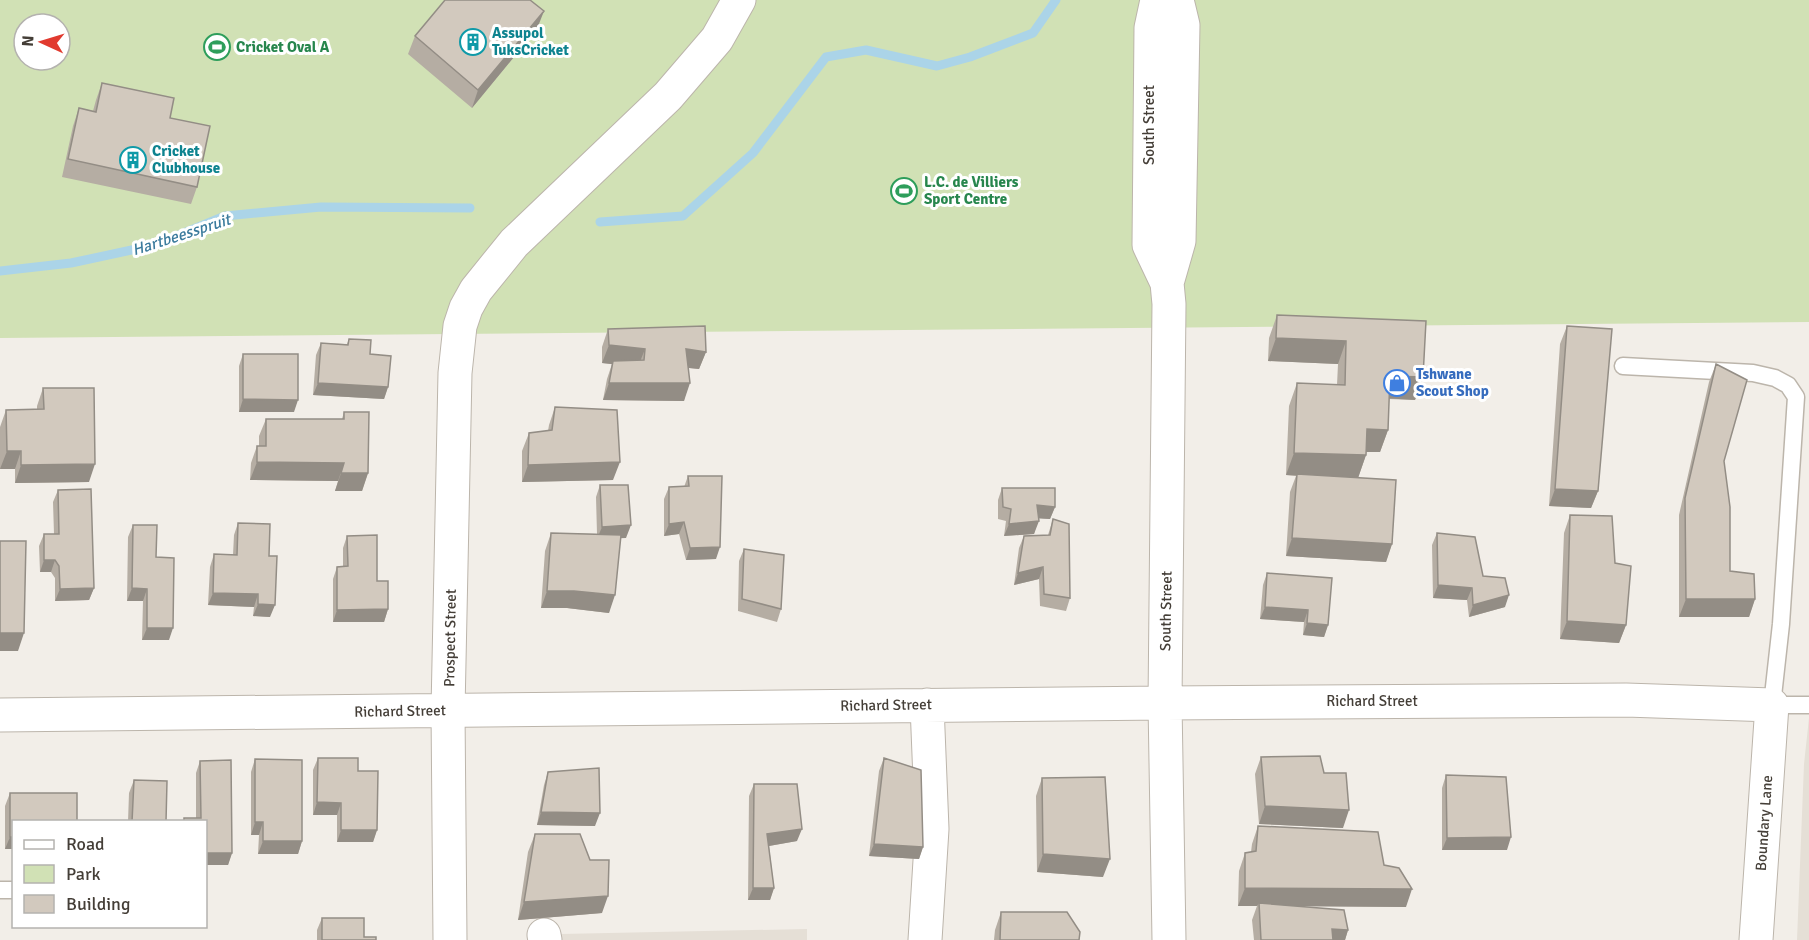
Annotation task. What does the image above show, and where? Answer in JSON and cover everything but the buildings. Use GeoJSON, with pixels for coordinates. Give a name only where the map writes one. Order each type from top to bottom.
{"type":"FeatureCollection","features":[{"type":"Feature","properties":{"kind":"street","name":"Prospect Street"},"geometry":{"type":"LineString","coordinates":[[450,940],[448,710],[455,373],[460,326],[466,308],[476,290],[514,243],[668,96],[717,39],[739,0]]}},
{"type":"Feature","properties":{"kind":"street","name":"South Street"},"geometry":{"type":"LineString","coordinates":[[1157,0],[1151,28],[1150,52],[1149,245],[1167,283],[1169,304],[1165,703],[1169,940]]}},
{"type":"Feature","properties":{"kind":"street","name":"South Street"},"geometry":{"type":"LineString","coordinates":[[1167,283],[1179,240],[1183,25],[1177,0]]}},
{"type":"Feature","properties":{"kind":"street","name":"Richard Street"},"geometry":{"type":"LineString","coordinates":[[0,715],[1626,700],[1772,705]]}},
{"type":"Feature","properties":{"kind":"street"},"geometry":{"type":"LineString","coordinates":[[925,940],[932,829],[927,705]]}},
{"type":"Feature","properties":{"kind":"street","name":"Boundary Lane"},"geometry":{"type":"LineString","coordinates":[[1756,940],[1772,705]]}},
{"type":"Feature","properties":{"kind":"lane"},"geometry":{"type":"LineString","coordinates":[[1623,366],[1753,373],[1775,378],[1788,385],[1796,397],[1781,624],[1772,705],[1809,705]]}},
{"type":"Feature","properties":{"kind":"shaded area"},"geometry":{"type":"Polygon","coordinates":[[[1809,718],[1809,940],[1797,940],[1804,764],[1809,718]]]}},
{"type":"Feature","properties":{"kind":"shaded area"},"geometry":{"type":"Polygon","coordinates":[[[807,929],[807,940],[562,940],[561,934],[807,929]]]}},
{"type":"Feature","properties":{"kind":"green space","name":"L.C. de Villiers Sport Centre"},"geometry":{"type":"Polygon","coordinates":[[[0,0],[1809,0],[1809,322],[0,338],[0,0]]]}},
{"type":"Feature","properties":{"kind":"waterway"},"geometry":{"type":"LineString","coordinates":[[600,222],[683,216],[753,153],[826,57],[866,50],[937,66],[970,57],[1033,33],[1056,0]]}},
{"type":"Feature","properties":{"kind":"waterway","name":"Hartbeesspruit"},"geometry":{"type":"LineString","coordinates":[[0,271],[71,263],[155,245],[225,216],[321,207],[470,208]]}},
{"type":"Feature","properties":{"kind":"place","name":"Assupol TuksCricket"},"geometry":{"type":"Point","coordinates":[473,42]}},
{"type":"Feature","properties":{"kind":"place","name":"Cricket Oval A"},"geometry":{"type":"Point","coordinates":[217,47]}},
{"type":"Feature","properties":{"kind":"place","name":"Cricket Clubhouse"},"geometry":{"type":"Point","coordinates":[133,160]}},
{"type":"Feature","properties":{"kind":"place","name":"L.C. de Villiers Sport Centre"},"geometry":{"type":"Point","coordinates":[904,191]}},
{"type":"Feature","properties":{"kind":"place","name":"Tshwane Scout Shop"},"geometry":{"type":"Point","coordinates":[1397,383]}}]}
